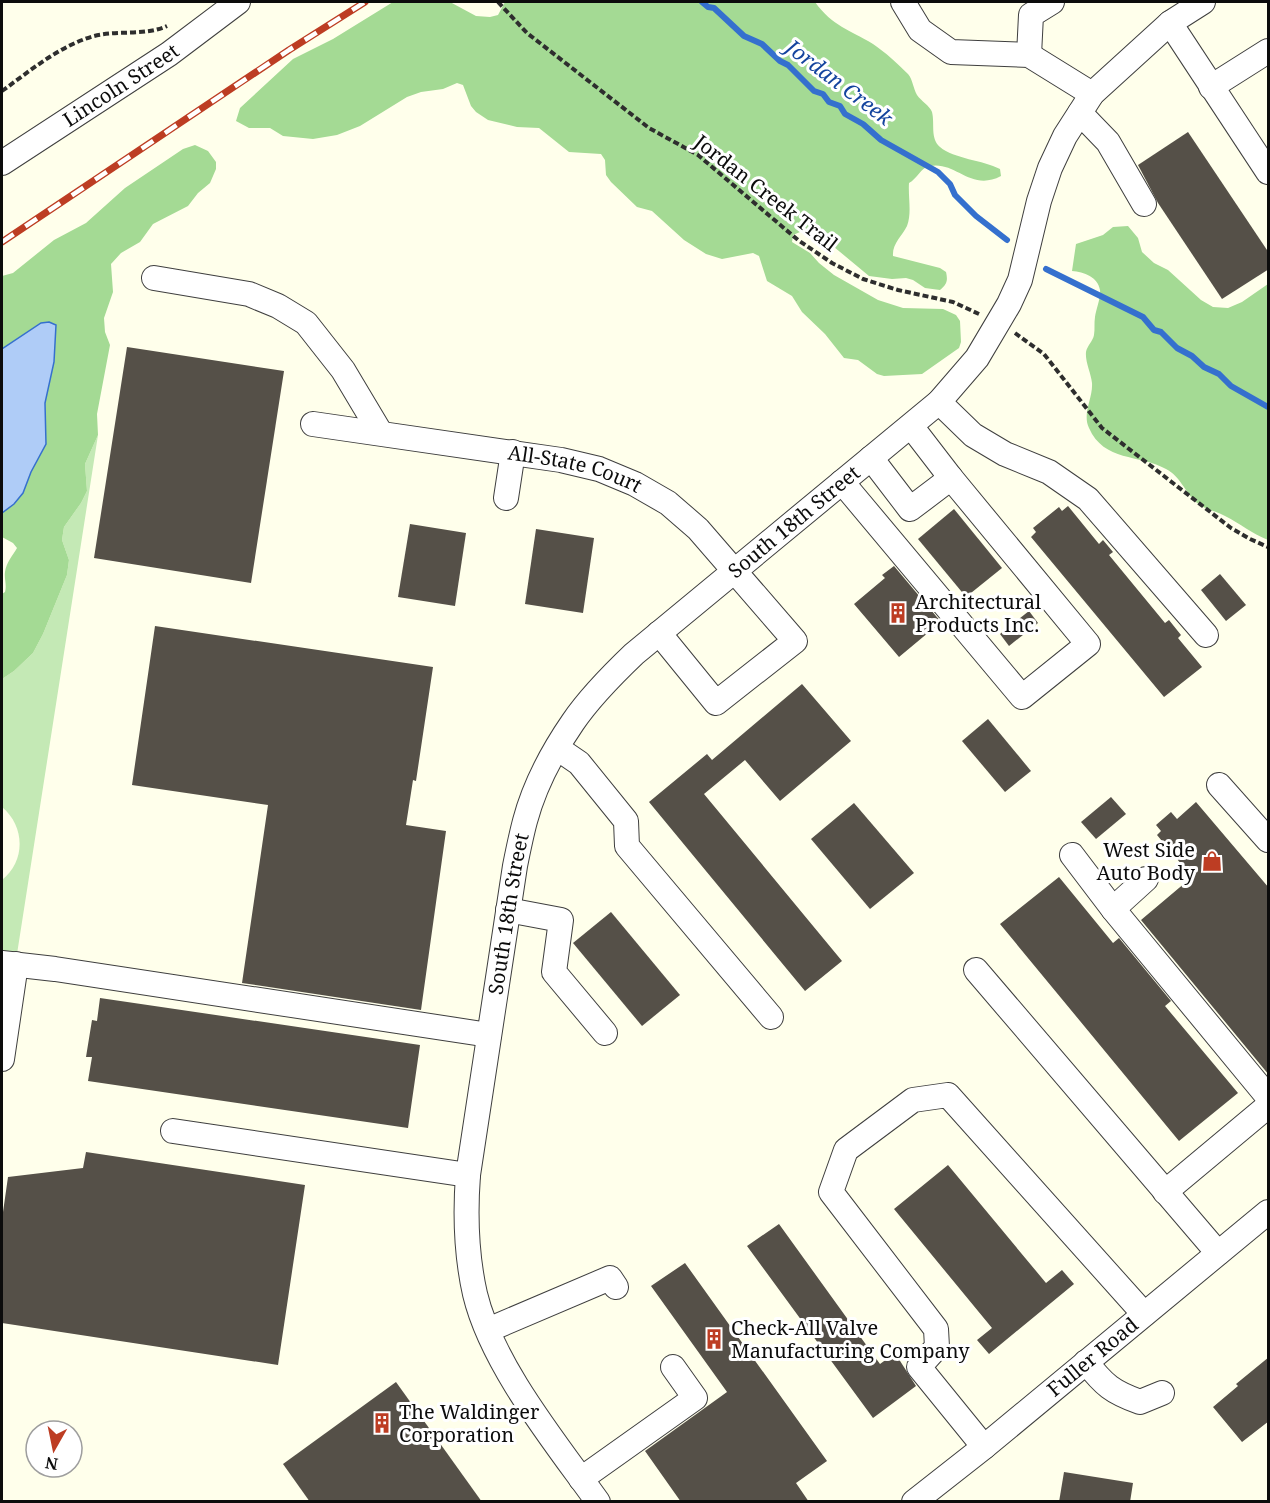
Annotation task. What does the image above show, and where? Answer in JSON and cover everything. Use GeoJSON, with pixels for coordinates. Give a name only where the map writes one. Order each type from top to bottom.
{"type":"FeatureCollection","features":[{"type":"Feature","properties":{"kind":"street","name":"Lincoln Street"},"geometry":{"type":"LineString","coordinates":[[2,163],[169,54],[238,2]]}},
{"type":"Feature","properties":{"kind":"street"},"geometry":{"type":"LineString","coordinates":[[903,2],[920,30],[951,52],[1029,55],[1086,103],[1144,204]]}},
{"type":"Feature","properties":{"kind":"street"},"geometry":{"type":"LineString","coordinates":[[1029,55],[1031,15],[1052,2]]}},
{"type":"Feature","properties":{"kind":"street","name":"South 18th Street"},"geometry":{"type":"LineString","coordinates":[[598,1502],[514,1382],[488,1330],[476,1294],[466,1240],[468,1175],[508,910],[525,819],[557,748],[573,722],[602,686],[634,654],[939,402],[977,358],[1009,304],[1020,280],[1039,201],[1050,168],[1065,136],[1086,103],[1170,24],[1203,2]]}},
{"type":"Feature","properties":{"kind":"street"},"geometry":{"type":"LineString","coordinates":[[1170,24],[1269,172]]}},
{"type":"Feature","properties":{"kind":"street"},"geometry":{"type":"LineString","coordinates":[[1211,87],[1269,51]]}},
{"type":"Feature","properties":{"kind":"street"},"geometry":{"type":"LineString","coordinates":[[154,278],[249,294],[278,306],[306,323],[344,370],[380,432]]}},
{"type":"Feature","properties":{"kind":"street"},"geometry":{"type":"LineString","coordinates":[[939,402],[973,435],[1005,454],[1049,472],[1088,499],[1206,635]]}},
{"type":"Feature","properties":{"kind":"street","name":"All-State Court"},"geometry":{"type":"LineString","coordinates":[[313,424],[561,460],[599,469],[635,484],[669,503],[699,529],[795,641],[716,704],[659,633]]}},
{"type":"Feature","properties":{"kind":"street"},"geometry":{"type":"LineString","coordinates":[[842,482],[1022,697],[1088,644],[911,426]]}},
{"type":"Feature","properties":{"kind":"street"},"geometry":{"type":"LineString","coordinates":[[880,451],[910,509],[951,478]]}},
{"type":"Feature","properties":{"kind":"street"},"geometry":{"type":"LineString","coordinates":[[506,498],[513,452]]}},
{"type":"Feature","properties":{"kind":"street"},"geometry":{"type":"LineString","coordinates":[[557,748],[579,763],[626,821],[627,846],[771,1017]]}},
{"type":"Feature","properties":{"kind":"street"},"geometry":{"type":"LineString","coordinates":[[1219,785],[1269,840]]}},
{"type":"Feature","properties":{"kind":"street"},"geometry":{"type":"LineString","coordinates":[[1072,855],[1113,909],[1269,1097]]}},
{"type":"Feature","properties":{"kind":"street"},"geometry":{"type":"LineString","coordinates":[[1113,909],[1146,879]]}},
{"type":"Feature","properties":{"kind":"street"},"geometry":{"type":"LineString","coordinates":[[508,910],[561,920],[554,972],[605,1033]]}},
{"type":"Feature","properties":{"kind":"street"},"geometry":{"type":"LineString","coordinates":[[2,1059],[9,963],[489,1035]]}},
{"type":"Feature","properties":{"kind":"street"},"geometry":{"type":"LineString","coordinates":[[976,969],[1218,1253]]}},
{"type":"Feature","properties":{"kind":"street"},"geometry":{"type":"LineString","coordinates":[[984,1448],[919,1367],[937,1347],[936,1329],[831,1192],[846,1150],[913,1100],[948,1095],[1144,1314]]}},
{"type":"Feature","properties":{"kind":"street"},"geometry":{"type":"LineString","coordinates":[[1165,1192],[1269,1106]]}},
{"type":"Feature","properties":{"kind":"street"},"geometry":{"type":"LineString","coordinates":[[173,1131],[468,1175]]}},
{"type":"Feature","properties":{"kind":"street","name":"Fuller Road"},"geometry":{"type":"LineString","coordinates":[[914,1502],[940,1494],[984,1448],[1269,1212]]}},
{"type":"Feature","properties":{"kind":"street"},"geometry":{"type":"LineString","coordinates":[[488,1330],[610,1278],[616,1287]]}},
{"type":"Feature","properties":{"kind":"street"},"geometry":{"type":"LineString","coordinates":[[1086,1362],[1098,1377],[1116,1393],[1140,1402],[1162,1393]]}},
{"type":"Feature","properties":{"kind":"street"},"geometry":{"type":"LineString","coordinates":[[581,1479],[695,1398],[673,1367]]}},
{"type":"Feature","properties":{"kind":"path","name":"Jordan Creek Trail"},"geometry":{"type":"LineString","coordinates":[[498,2],[527,33],[555,55],[649,128],[698,155],[798,240],[832,263],[863,279],[953,303],[986,317]]}},
{"type":"Feature","properties":{"kind":"path"},"geometry":{"type":"LineString","coordinates":[[2,91],[61,50],[79,42],[111,33],[146,32],[171,24]]}},
{"type":"Feature","properties":{"kind":"path"},"geometry":{"type":"LineString","coordinates":[[1011,331],[1044,354],[1102,428],[1231,528],[1269,547]]}},
{"type":"Feature","properties":{"kind":"green space"},"geometry":{"type":"Polygon","coordinates":[[[393,2],[450,2],[476,16],[490,17],[498,15],[505,2],[815,2],[828,17],[878,47],[908,74],[917,95],[932,112],[934,135],[940,147],[953,154],[1000,169],[1001,176],[990,180],[972,179],[948,168],[930,166],[909,183],[910,210],[907,226],[896,244],[893,256],[940,268],[946,272],[946,282],[940,290],[925,288],[906,278],[869,276],[816,232],[800,232],[793,235],[792,242],[810,253],[834,275],[878,300],[903,308],[943,309],[956,315],[960,321],[959,348],[922,374],[884,376],[877,374],[858,360],[844,358],[825,334],[802,312],[792,296],[767,281],[759,256],[753,253],[722,259],[706,254],[684,240],[652,211],[637,207],[606,175],[605,160],[601,154],[569,152],[539,128],[517,127],[488,120],[476,112],[471,106],[463,85],[457,83],[443,89],[421,92],[407,97],[360,126],[337,135],[313,139],[283,136],[270,128],[249,128],[236,121],[240,108],[293,59],[333,39],[393,2]]]}},
{"type":"Feature","properties":{"kind":"green space"},"geometry":{"type":"Polygon","coordinates":[[[195,145],[208,151],[216,162],[216,169],[210,183],[188,206],[153,224],[140,242],[121,253],[111,264],[113,292],[104,318],[105,332],[110,345],[97,414],[98,435],[85,464],[87,491],[64,527],[62,540],[69,560],[67,575],[33,653],[2,679],[2,594],[6,589],[5,575],[8,562],[17,548],[2,537],[2,513],[23,493],[46,444],[45,403],[54,362],[41,323],[2,349],[2,276],[13,273],[54,240],[86,223],[125,188],[183,149],[195,145]]]}},
{"type":"Feature","properties":{"kind":"green space"},"geometry":{"type":"Polygon","coordinates":[[[1128,226],[1138,238],[1142,252],[1154,263],[1168,270],[1201,300],[1213,307],[1228,308],[1242,302],[1268,284],[1268,540],[1199,504],[1166,469],[1156,464],[1123,456],[1104,447],[1089,428],[1087,411],[1092,383],[1086,352],[1094,335],[1100,290],[1099,285],[1090,276],[1072,271],[1076,244],[1103,235],[1113,227],[1128,226]]]}},
{"type":"Feature","properties":{"kind":"green space"},"geometry":{"type":"Polygon","coordinates":[[[98,435],[17,954],[2,952],[2,880],[15,863],[20,843],[15,824],[2,807],[2,679],[33,653],[67,575],[69,560],[62,540],[64,527],[87,491],[85,464],[98,435]]]}},
{"type":"Feature","properties":{"kind":"water"},"geometry":{"type":"Polygon","coordinates":[[[49,322],[56,325],[54,362],[45,403],[46,444],[23,493],[2,513],[2,349],[41,323],[49,322]]]}},
{"type":"Feature","properties":{"kind":"building"},"geometry":{"type":"Polygon","coordinates":[[[1188,132],[1269,253],[1269,269],[1222,299],[1158,203],[1138,165],[1188,132]]]}},
{"type":"Feature","properties":{"kind":"building"},"geometry":{"type":"Polygon","coordinates":[[[127,347],[284,371],[251,583],[94,558],[127,347]]]}},
{"type":"Feature","properties":{"kind":"building"},"geometry":{"type":"Polygon","coordinates":[[[1068,506],[1099,544],[1103,540],[1113,552],[1109,555],[1165,623],[1169,620],[1181,635],[1178,638],[1202,667],[1164,697],[1031,537],[1036,532],[1033,528],[1059,507],[1062,511],[1068,506]]]}},
{"type":"Feature","properties":{"kind":"building"},"geometry":{"type":"Polygon","coordinates":[[[954,509],[1002,568],[966,597],[918,539],[954,509]]]}},
{"type":"Feature","properties":{"kind":"building"},"geometry":{"type":"Polygon","coordinates":[[[410,524],[466,533],[455,606],[398,597],[410,524]]]}},
{"type":"Feature","properties":{"kind":"building"},"geometry":{"type":"Polygon","coordinates":[[[536,529],[594,538],[583,613],[525,604],[536,529]]]}},
{"type":"Feature","properties":{"kind":"building","name":"Architectural Products Inc."},"geometry":{"type":"Polygon","coordinates":[[[894,566],[941,622],[899,657],[854,604],[885,578],[882,575],[894,566]]]}},
{"type":"Feature","properties":{"kind":"building"},"geometry":{"type":"Polygon","coordinates":[[[1220,574],[1246,605],[1226,621],[1201,590],[1220,574]]]}},
{"type":"Feature","properties":{"kind":"building"},"geometry":{"type":"Polygon","coordinates":[[[1029,611],[1038,623],[1009,646],[1000,634],[1029,611]]]}},
{"type":"Feature","properties":{"kind":"building"},"geometry":{"type":"Polygon","coordinates":[[[155,626],[433,667],[416,781],[413,780],[406,825],[446,831],[421,1010],[242,983],[268,805],[132,785],[155,626]]]}},
{"type":"Feature","properties":{"kind":"building"},"geometry":{"type":"Polygon","coordinates":[[[802,684],[851,741],[780,801],[745,760],[704,794],[842,961],[805,991],[649,802],[707,754],[712,760],[802,684]]]}},
{"type":"Feature","properties":{"kind":"building"},"geometry":{"type":"Polygon","coordinates":[[[988,719],[1031,771],[1005,792],[962,741],[988,719]]]}},
{"type":"Feature","properties":{"kind":"building"},"geometry":{"type":"Polygon","coordinates":[[[1111,797],[1126,814],[1096,839],[1081,822],[1111,797]]]}},
{"type":"Feature","properties":{"kind":"building"},"geometry":{"type":"Polygon","coordinates":[[[1196,802],[1269,888],[1269,1075],[1141,920],[1192,877],[1157,835],[1161,831],[1156,825],[1171,812],[1177,819],[1196,802]]]}},
{"type":"Feature","properties":{"kind":"building"},"geometry":{"type":"Polygon","coordinates":[[[854,803],[914,873],[870,909],[811,839],[854,803]]]}},
{"type":"Feature","properties":{"kind":"building"},"geometry":{"type":"Polygon","coordinates":[[[1059,877],[1113,943],[1119,938],[1171,1001],[1165,1006],[1238,1093],[1179,1141],[1000,924],[1059,877]]]}},
{"type":"Feature","properties":{"kind":"building"},"geometry":{"type":"Polygon","coordinates":[[[611,912],[680,995],[642,1026],[573,943],[611,912]]]}},
{"type":"Feature","properties":{"kind":"building"},"geometry":{"type":"Polygon","coordinates":[[[100,998],[420,1045],[408,1128],[88,1081],[92,1057],[86,1057],[92,1020],[97,1021],[100,998]]]}},
{"type":"Feature","properties":{"kind":"building"},"geometry":{"type":"Polygon","coordinates":[[[86,1152],[305,1185],[278,1365],[2,1323],[2,1219],[8,1177],[83,1168],[86,1152]]]}},
{"type":"Feature","properties":{"kind":"building"},"geometry":{"type":"Polygon","coordinates":[[[948,1165],[1046,1283],[1062,1270],[1074,1284],[989,1354],[977,1340],[992,1328],[894,1209],[948,1165]]]}},
{"type":"Feature","properties":{"kind":"building"},"geometry":{"type":"Polygon","coordinates":[[[779,1224],[880,1364],[895,1353],[916,1386],[873,1418],[747,1246],[779,1224]]]}},
{"type":"Feature","properties":{"kind":"building","name":"Check-All Valve Manufacturing Company"},"geometry":{"type":"Polygon","coordinates":[[[685,1263],[827,1461],[796,1483],[809,1502],[681,1502],[645,1451],[727,1392],[651,1286],[685,1263]]]}},
{"type":"Feature","properties":{"kind":"building"},"geometry":{"type":"Polygon","coordinates":[[[1269,1357],[1269,1421],[1242,1442],[1213,1407],[1238,1386],[1236,1384],[1269,1357]]]}},
{"type":"Feature","properties":{"kind":"building","name":"The Waldinger Corporation"},"geometry":{"type":"Polygon","coordinates":[[[396,1382],[482,1502],[310,1502],[283,1464],[396,1382]]]}},
{"type":"Feature","properties":{"kind":"building"},"geometry":{"type":"Polygon","coordinates":[[[1064,1472],[1133,1483],[1130,1502],[1059,1502],[1064,1472]]]}},
{"type":"Feature","properties":{"kind":"waterway","name":"Jordan Creek"},"geometry":{"type":"LineString","coordinates":[[702,2],[714,8],[744,36],[762,44],[780,61],[788,65],[814,91],[823,94],[829,102],[840,106],[845,114],[863,124],[881,140],[938,172],[950,184],[955,195],[976,216],[1007,240]]}},
{"type":"Feature","properties":{"kind":"waterway","name":"Jordan Creek"},"geometry":{"type":"LineString","coordinates":[[1046,269],[1143,317],[1154,330],[1161,332],[1177,348],[1192,356],[1204,367],[1219,374],[1231,386],[1268,407]]}},
{"type":"Feature","properties":{"kind":"railway"},"geometry":{"type":"LineString","coordinates":[[2,242],[289,50],[365,2]]}},
{"type":"Feature","properties":{"kind":"place","name":"Architectural Products Inc."},"geometry":{"type":"Point","coordinates":[898,613]}},
{"type":"Feature","properties":{"kind":"place","name":"West Side Auto Body"},"geometry":{"type":"Point","coordinates":[1212,861]}},
{"type":"Feature","properties":{"kind":"place","name":"Check-All Valve Manufacturing Company"},"geometry":{"type":"Point","coordinates":[714,1339]}},
{"type":"Feature","properties":{"kind":"place","name":"The Waldinger Corporation"},"geometry":{"type":"Point","coordinates":[382,1423]}}]}
